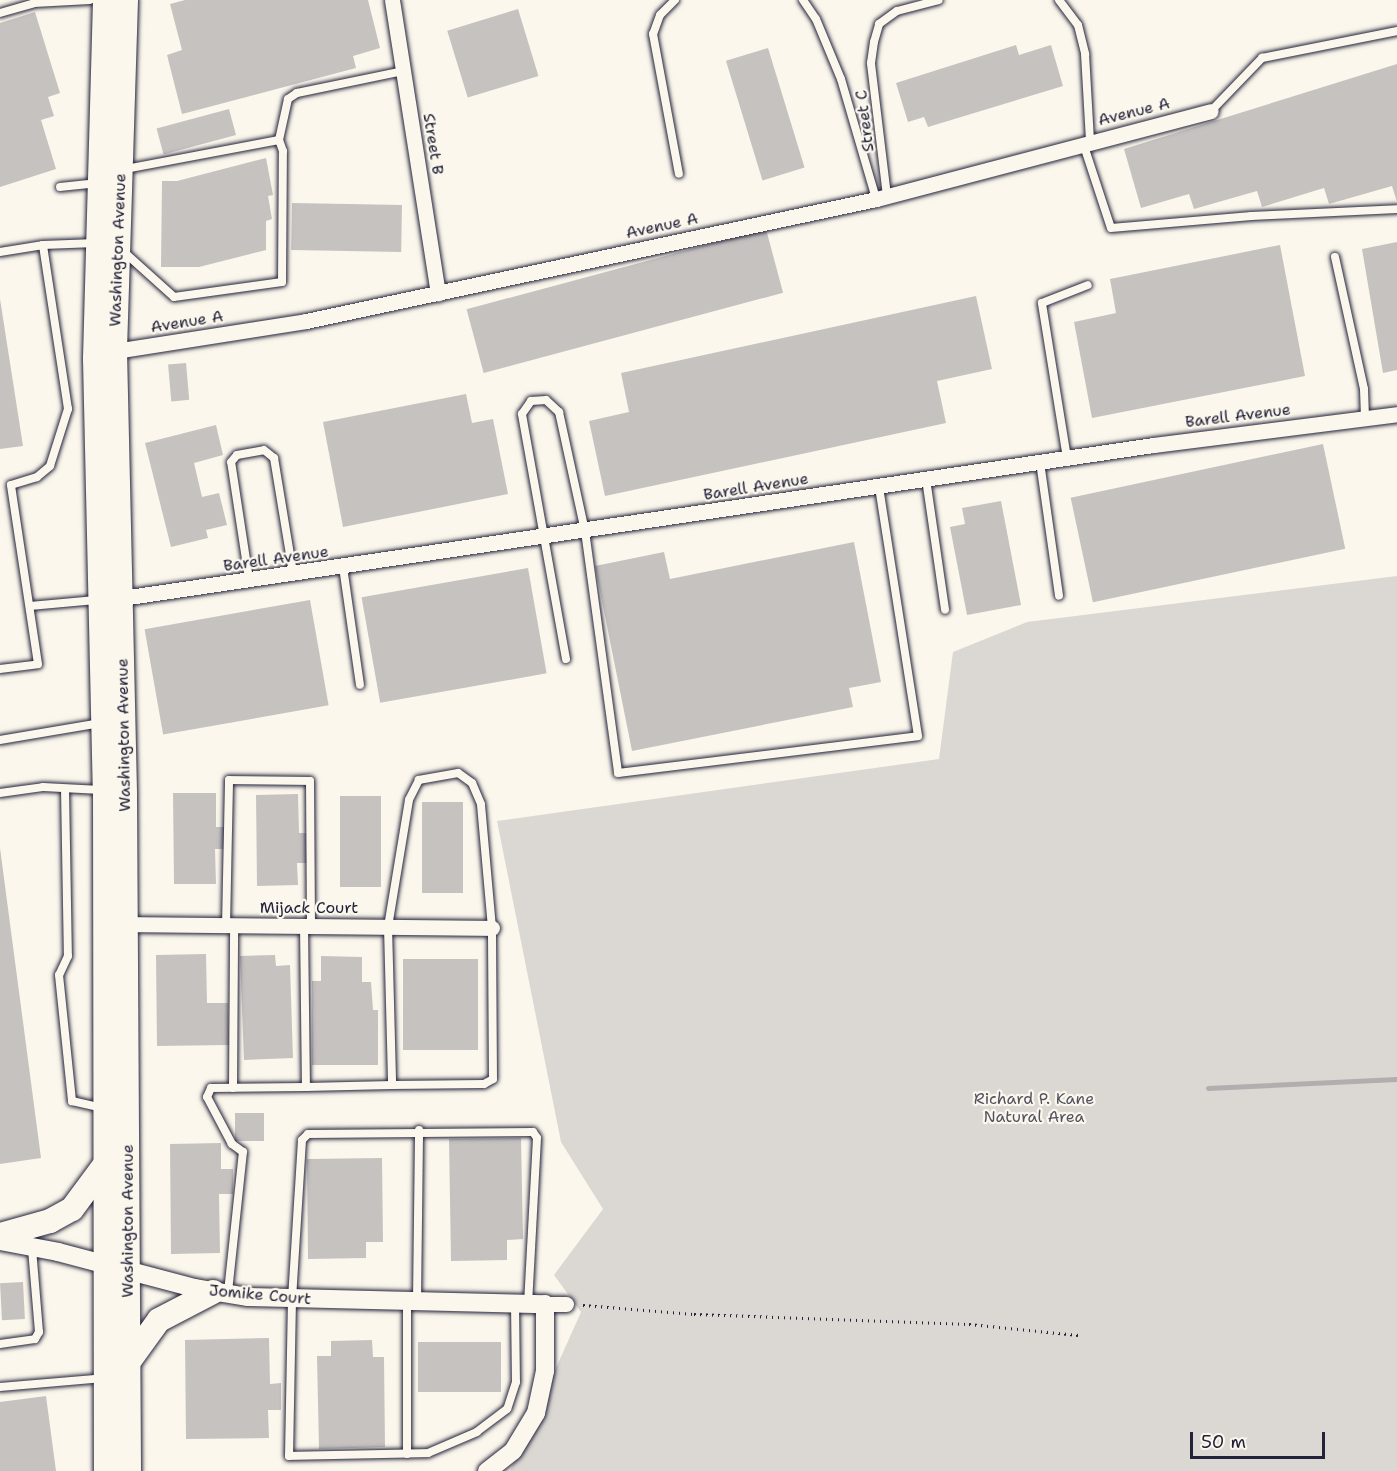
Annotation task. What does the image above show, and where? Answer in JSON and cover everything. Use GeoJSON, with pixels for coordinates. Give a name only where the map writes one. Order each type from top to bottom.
{"type":"FeatureCollection","features":[{"type":"Feature","properties":{"kind":"main road","name":"Washington Avenue"},"geometry":{"type":"LineString","coordinates":[[105,0],[111,176]]}},
{"type":"Feature","properties":{"kind":"main road","name":"Washington Avenue"},"geometry":{"type":"LineString","coordinates":[[126,0],[111,176],[109,245],[95,359],[111,599],[125,924],[129,1471]]}},
{"type":"Feature","properties":{"kind":"main road","name":"Washington Avenue"},"geometry":{"type":"LineString","coordinates":[[106,1471],[103,722],[111,599],[116,351],[109,245]]}},
{"type":"Feature","properties":{"kind":"main road"},"geometry":{"type":"LineString","coordinates":[[0,1235],[50,1221],[72,1209],[106,1163]]}},
{"type":"Feature","properties":{"kind":"main road"},"geometry":{"type":"LineString","coordinates":[[129,1363],[141,1340],[159,1320],[221,1293]]}},
{"type":"Feature","properties":{"kind":"street","name":"Street B"},"geometry":{"type":"LineString","coordinates":[[392,0],[438,293]]}},
{"type":"Feature","properties":{"kind":"street","name":"Avenue A"},"geometry":{"type":"LineString","coordinates":[[116,351],[306,321],[882,197],[1211,111]]}},
{"type":"Feature","properties":{"kind":"street","name":"Barell Avenue"},"geometry":{"type":"LineString","coordinates":[[111,599],[249,581],[1067,458],[1397,414]]}},
{"type":"Feature","properties":{"kind":"street","name":"Mijack Court"},"geometry":{"type":"LineString","coordinates":[[125,924],[492,928]]}},
{"type":"Feature","properties":{"kind":"street","name":"Jomike Court"},"geometry":{"type":"LineString","coordinates":[[0,1241],[32,1246],[221,1293],[292,1299],[529,1303]]}},
{"type":"Feature","properties":{"kind":"street"},"geometry":{"type":"LineString","coordinates":[[487,1471],[513,1451],[536,1413],[545,1371],[529,1303],[566,1304]]}},
{"type":"Feature","properties":{"kind":"lane"},"geometry":{"type":"LineString","coordinates":[[0,13],[34,3],[90,0]]}},
{"type":"Feature","properties":{"kind":"lane"},"geometry":{"type":"LineString","coordinates":[[675,0],[660,15],[653,34],[680,174]]}},
{"type":"Feature","properties":{"kind":"lane"},"geometry":{"type":"LineString","coordinates":[[803,0],[816,19],[841,79],[882,197]]}},
{"type":"Feature","properties":{"kind":"lane","name":"Street C"},"geometry":{"type":"LineString","coordinates":[[882,197],[871,63],[879,24],[897,11],[939,0]]}},
{"type":"Feature","properties":{"kind":"lane"},"geometry":{"type":"LineString","coordinates":[[1059,0],[1078,25],[1085,54],[1087,142],[1111,228],[1251,216],[1397,209]]}},
{"type":"Feature","properties":{"kind":"lane"},"geometry":{"type":"LineString","coordinates":[[1211,111],[1262,58],[1397,31]]}},
{"type":"Feature","properties":{"kind":"lane"},"geometry":{"type":"LineString","coordinates":[[0,252],[43,245],[109,245],[174,297],[282,282],[283,152],[279,140],[288,99],[297,93],[403,71]]}},
{"type":"Feature","properties":{"kind":"lane"},"geometry":{"type":"LineString","coordinates":[[60,187],[279,140]]}},
{"type":"Feature","properties":{"kind":"lane"},"geometry":{"type":"LineString","coordinates":[[0,669],[38,664],[11,485],[37,477],[50,466],[68,409],[43,245]]}},
{"type":"Feature","properties":{"kind":"lane"},"geometry":{"type":"LineString","coordinates":[[1335,257],[1364,390],[1365,418]]}},
{"type":"Feature","properties":{"kind":"lane"},"geometry":{"type":"LineString","coordinates":[[1067,458],[1042,303],[1088,285]]}},
{"type":"Feature","properties":{"kind":"lane"},"geometry":{"type":"LineString","coordinates":[[566,659],[522,414],[525,406],[540,399],[553,404],[559,412],[585,531],[618,773],[918,736],[879,486]]}},
{"type":"Feature","properties":{"kind":"lane"},"geometry":{"type":"LineString","coordinates":[[249,581],[231,462],[237,455],[264,450],[274,458],[293,574]]}},
{"type":"Feature","properties":{"kind":"lane"},"geometry":{"type":"LineString","coordinates":[[1041,462],[1059,596]]}},
{"type":"Feature","properties":{"kind":"lane"},"geometry":{"type":"LineString","coordinates":[[926,479],[945,610]]}},
{"type":"Feature","properties":{"kind":"lane"},"geometry":{"type":"LineString","coordinates":[[343,567],[360,685]]}},
{"type":"Feature","properties":{"kind":"lane"},"geometry":{"type":"LineString","coordinates":[[30,606],[111,599]]}},
{"type":"Feature","properties":{"kind":"lane"},"geometry":{"type":"LineString","coordinates":[[0,740],[103,722]]}},
{"type":"Feature","properties":{"kind":"lane"},"geometry":{"type":"LineString","coordinates":[[221,1293],[243,1152],[232,1144],[207,1097],[211,1088],[484,1084],[493,1079],[492,928],[481,804],[472,783],[458,773],[419,780],[409,800],[388,927],[392,1085]]}},
{"type":"Feature","properties":{"kind":"lane"},"geometry":{"type":"LineString","coordinates":[[233,1088],[229,780],[310,781],[306,1087]]}},
{"type":"Feature","properties":{"kind":"lane"},"geometry":{"type":"LineString","coordinates":[[0,793],[43,787],[105,790]]}},
{"type":"Feature","properties":{"kind":"lane"},"geometry":{"type":"LineString","coordinates":[[65,789],[68,956],[59,975],[72,1101],[106,1108]]}},
{"type":"Feature","properties":{"kind":"lane"},"geometry":{"type":"LineString","coordinates":[[407,1454],[419,1130]]}},
{"type":"Feature","properties":{"kind":"lane"},"geometry":{"type":"LineString","coordinates":[[419,1130],[533,1132],[537,1138],[529,1303],[516,1382],[507,1409],[477,1432],[428,1454],[289,1456],[292,1299],[302,1140],[308,1134],[419,1130]]}},
{"type":"Feature","properties":{"kind":"lane"},"geometry":{"type":"LineString","coordinates":[[0,1344],[35,1339],[39,1332],[32,1246]]}},
{"type":"Feature","properties":{"kind":"lane"},"geometry":{"type":"LineString","coordinates":[[0,1387],[106,1378]]}},
{"type":"Feature","properties":{"kind":"path"},"geometry":{"type":"LineString","coordinates":[[566,1304],[694,1314],[969,1324],[1078,1335]]}},
{"type":"Feature","properties":{"kind":"green space","name":"Richard P. Kane Natural Area"},"geometry":{"type":"Polygon","coordinates":[[[1397,576],[1397,1471],[510,1471],[581,1312],[554,1275],[603,1209],[561,1142],[497,821],[939,759],[953,652],[1027,622],[1397,576]]]}},
{"type":"Feature","properties":{"kind":"building"},"geometry":{"type":"Polygon","coordinates":[[[185,0],[368,0],[380,48],[353,56],[356,68],[182,114],[167,55],[182,50],[170,4],[185,0]]]}},
{"type":"Feature","properties":{"kind":"building"},"geometry":{"type":"Polygon","coordinates":[[[518,9],[538,76],[468,98],[447,31],[518,9]]]}},
{"type":"Feature","properties":{"kind":"building"},"geometry":{"type":"Polygon","coordinates":[[[35,12],[60,93],[48,97],[54,116],[41,120],[56,169],[0,187],[0,23],[35,12]]]}},
{"type":"Feature","properties":{"kind":"building"},"geometry":{"type":"Polygon","coordinates":[[[1016,45],[1019,55],[1051,45],[1063,86],[928,127],[924,117],[908,122],[896,83],[1016,45]]]}},
{"type":"Feature","properties":{"kind":"building"},"geometry":{"type":"Polygon","coordinates":[[[768,48],[805,168],[762,180],[726,61],[768,48]]]}},
{"type":"Feature","properties":{"kind":"building"},"geometry":{"type":"Polygon","coordinates":[[[1397,64],[1397,202],[1392,186],[1329,204],[1324,188],[1262,207],[1257,191],[1194,209],[1189,194],[1141,208],[1124,149],[1397,64]]]}},
{"type":"Feature","properties":{"kind":"building"},"geometry":{"type":"Polygon","coordinates":[[[229,109],[236,135],[164,154],[157,128],[229,109]]]}},
{"type":"Feature","properties":{"kind":"building"},"geometry":{"type":"Polygon","coordinates":[[[266,158],[273,195],[268,196],[272,219],[266,221],[266,250],[199,267],[161,267],[162,181],[177,181],[266,158]]]}},
{"type":"Feature","properties":{"kind":"building"},"geometry":{"type":"Polygon","coordinates":[[[292,203],[402,205],[401,252],[291,250],[292,203]]]}},
{"type":"Feature","properties":{"kind":"building"},"geometry":{"type":"Polygon","coordinates":[[[766,229],[783,293],[484,373],[467,309],[766,229]]]}},
{"type":"Feature","properties":{"kind":"building"},"geometry":{"type":"Polygon","coordinates":[[[1397,242],[1397,370],[1383,373],[1362,249],[1397,242]]]}},
{"type":"Feature","properties":{"kind":"building"},"geometry":{"type":"Polygon","coordinates":[[[1280,245],[1305,376],[1092,418],[1074,322],[1116,313],[1110,279],[1280,245]]]}},
{"type":"Feature","properties":{"kind":"building"},"geometry":{"type":"Polygon","coordinates":[[[976,296],[992,369],[937,381],[946,423],[605,496],[589,421],[629,412],[621,373],[976,296]]]}},
{"type":"Feature","properties":{"kind":"building"},"geometry":{"type":"Polygon","coordinates":[[[0,299],[23,446],[0,449],[0,299]]]}},
{"type":"Feature","properties":{"kind":"building"},"geometry":{"type":"Polygon","coordinates":[[[186,363],[189,400],[171,401],[168,365],[186,363]]]}},
{"type":"Feature","properties":{"kind":"building"},"geometry":{"type":"Polygon","coordinates":[[[466,394],[472,423],[493,419],[508,494],[343,527],[323,422],[466,394]]]}},
{"type":"Feature","properties":{"kind":"building"},"geometry":{"type":"Polygon","coordinates":[[[216,425],[223,455],[194,463],[202,497],[219,493],[227,525],[206,530],[208,538],[171,547],[145,443],[216,425]]]}},
{"type":"Feature","properties":{"kind":"building"},"geometry":{"type":"Polygon","coordinates":[[[1323,444],[1345,549],[1093,602],[1071,498],[1323,444]]]}},
{"type":"Feature","properties":{"kind":"building"},"geometry":{"type":"Polygon","coordinates":[[[1001,501],[1021,605],[967,615],[950,527],[965,524],[962,508],[1001,501]]]}},
{"type":"Feature","properties":{"kind":"building"},"geometry":{"type":"Polygon","coordinates":[[[854,542],[881,682],[849,688],[853,707],[632,751],[595,566],[664,552],[670,579],[854,542]]]}},
{"type":"Feature","properties":{"kind":"building"},"geometry":{"type":"Polygon","coordinates":[[[528,568],[547,673],[380,703],[362,597],[528,568]]]}},
{"type":"Feature","properties":{"kind":"building"},"geometry":{"type":"Polygon","coordinates":[[[310,600],[329,705],[163,735],[145,629],[310,600]]]}},
{"type":"Feature","properties":{"kind":"building"},"geometry":{"type":"Polygon","coordinates":[[[173,793],[216,793],[216,827],[225,827],[225,849],[215,849],[216,884],[174,884],[173,793]]]}},
{"type":"Feature","properties":{"kind":"building"},"geometry":{"type":"Polygon","coordinates":[[[298,794],[299,833],[307,833],[308,863],[297,863],[298,885],[257,886],[256,795],[298,794]]]}},
{"type":"Feature","properties":{"kind":"building"},"geometry":{"type":"Polygon","coordinates":[[[340,796],[381,796],[381,887],[340,887],[340,796]]]}},
{"type":"Feature","properties":{"kind":"building"},"geometry":{"type":"Polygon","coordinates":[[[422,802],[463,802],[463,893],[422,893],[422,802]]]}},
{"type":"Feature","properties":{"kind":"building"},"geometry":{"type":"Polygon","coordinates":[[[0,848],[41,1158],[0,1164],[0,848]]]}},
{"type":"Feature","properties":{"kind":"building"},"geometry":{"type":"Polygon","coordinates":[[[206,954],[207,1003],[228,1003],[229,1045],[157,1046],[156,955],[206,954]]]}},
{"type":"Feature","properties":{"kind":"building"},"geometry":{"type":"Polygon","coordinates":[[[275,955],[276,966],[290,965],[293,1058],[244,1060],[240,956],[275,955]]]}},
{"type":"Feature","properties":{"kind":"building"},"geometry":{"type":"Polygon","coordinates":[[[321,956],[362,957],[362,982],[371,982],[373,1010],[378,1010],[378,1065],[312,1065],[312,981],[321,981],[321,956]]]}},
{"type":"Feature","properties":{"kind":"building"},"geometry":{"type":"Polygon","coordinates":[[[403,959],[478,959],[478,1050],[403,1050],[403,959]]]}},
{"type":"Feature","properties":{"kind":"building"},"geometry":{"type":"Polygon","coordinates":[[[235,1113],[264,1113],[264,1141],[235,1141],[235,1113]]]}},
{"type":"Feature","properties":{"kind":"building"},"geometry":{"type":"Polygon","coordinates":[[[521,1138],[523,1239],[507,1240],[507,1260],[451,1261],[449,1139],[521,1138]]]}},
{"type":"Feature","properties":{"kind":"building"},"geometry":{"type":"Polygon","coordinates":[[[221,1143],[221,1169],[233,1169],[233,1194],[219,1194],[220,1253],[171,1254],[170,1144],[221,1143]]]}},
{"type":"Feature","properties":{"kind":"building"},"geometry":{"type":"Polygon","coordinates":[[[382,1158],[383,1242],[366,1242],[366,1258],[308,1259],[307,1159],[382,1158]]]}},
{"type":"Feature","properties":{"kind":"building"},"geometry":{"type":"Polygon","coordinates":[[[23,1282],[25,1319],[2,1320],[0,1283],[23,1282]]]}},
{"type":"Feature","properties":{"kind":"building"},"geometry":{"type":"Polygon","coordinates":[[[269,1338],[270,1384],[281,1383],[281,1410],[268,1410],[269,1438],[186,1439],[185,1340],[269,1338]]]}},
{"type":"Feature","properties":{"kind":"building"},"geometry":{"type":"Polygon","coordinates":[[[372,1340],[373,1357],[384,1357],[385,1447],[319,1449],[317,1356],[331,1356],[331,1341],[372,1340]]]}},
{"type":"Feature","properties":{"kind":"building"},"geometry":{"type":"Polygon","coordinates":[[[418,1342],[501,1342],[501,1392],[418,1392],[418,1342]]]}},
{"type":"Feature","properties":{"kind":"building"},"geometry":{"type":"Polygon","coordinates":[[[46,1396],[56,1471],[0,1471],[0,1402],[46,1396]]]}},
{"type":"Feature","properties":{"kind":"waterway"},"geometry":{"type":"LineString","coordinates":[[1208,1088],[1397,1079]]}}]}
